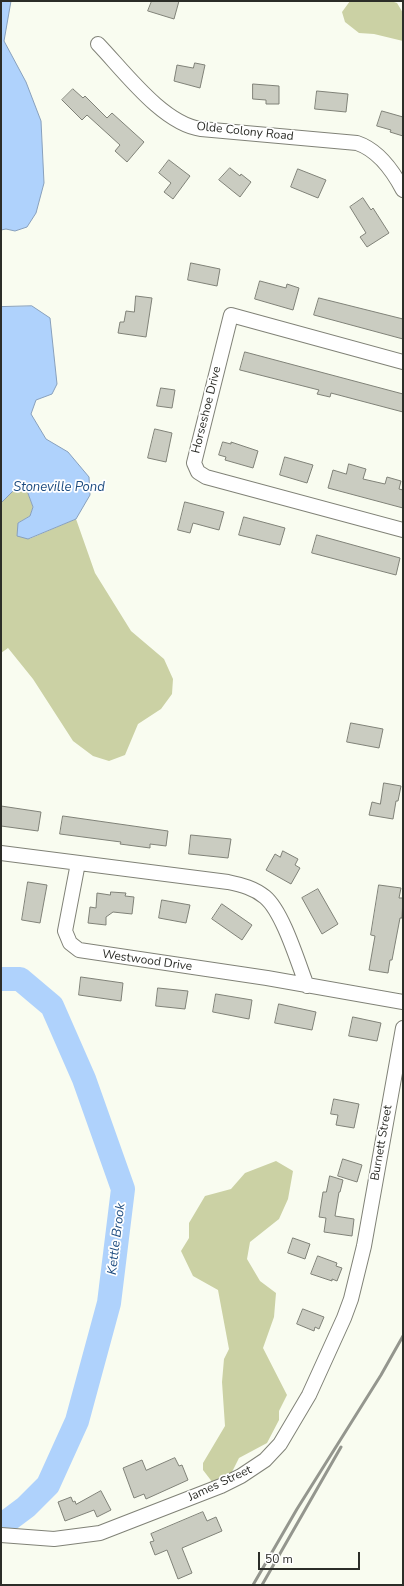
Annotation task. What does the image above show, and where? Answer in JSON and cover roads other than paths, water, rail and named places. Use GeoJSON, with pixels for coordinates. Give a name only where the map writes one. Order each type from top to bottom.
{"type":"FeatureCollection","features":[{"type":"Feature","properties":{"kind":"street","name":"Olde Colony Road"},"geometry":{"type":"LineString","coordinates":[[98,44],[154,104],[181,122],[201,129],[357,143],[365,146],[376,154],[396,176],[403,190]]}},
{"type":"Feature","properties":{"kind":"street","name":"Horseshoe Drive"},"geometry":{"type":"LineString","coordinates":[[403,362],[231,315],[194,463],[198,472],[206,477],[403,530]]}},
{"type":"Feature","properties":{"kind":"street"},"geometry":{"type":"LineString","coordinates":[[1,853],[228,882],[254,890],[271,903],[279,914],[307,986]]}},
{"type":"Feature","properties":{"kind":"street","name":"Westwood Drive"},"geometry":{"type":"LineString","coordinates":[[78,864],[65,931],[70,943],[79,950],[403,1002]]}},
{"type":"Feature","properties":{"kind":"street","name":"Burnett Street"},"geometry":{"type":"LineString","coordinates":[[362,1258],[403,1028]]}},
{"type":"Feature","properties":{"kind":"street","name":"James Street"},"geometry":{"type":"LineString","coordinates":[[1,1535],[54,1539],[100,1534],[221,1486],[262,1463],[280,1444],[309,1395],[348,1310],[362,1258]]}},
{"type":"Feature","properties":{"kind":"water"},"geometry":{"type":"Polygon","coordinates":[[[1,1],[11,1],[4,41],[26,82],[41,121],[44,183],[36,213],[27,227],[15,231],[6,229],[1,230],[1,1]]]}},
{"type":"Feature","properties":{"kind":"water","name":"Stoneville Pond"},"geometry":{"type":"Polygon","coordinates":[[[32,306],[50,318],[57,384],[52,394],[36,400],[31,414],[46,439],[68,452],[89,477],[90,495],[76,519],[28,539],[17,536],[18,523],[30,516],[33,507],[26,488],[14,490],[1,503],[1,307],[32,306]]]}},
{"type":"Feature","properties":{"kind":"waterway","name":"Kettle Brook"},"geometry":{"type":"LineString","coordinates":[[1,979],[20,979],[52,1006],[84,1079],[123,1189],[109,1303],[77,1421],[48,1485],[26,1507],[10,1519]]}},
{"type":"Feature","properties":{"kind":"railway"},"geometry":{"type":"LineString","coordinates":[[253,1585],[297,1509],[381,1375],[403,1336]]}},
{"type":"Feature","properties":{"kind":"railway"},"geometry":{"type":"LineString","coordinates":[[262,1585],[341,1447]]}}]}
